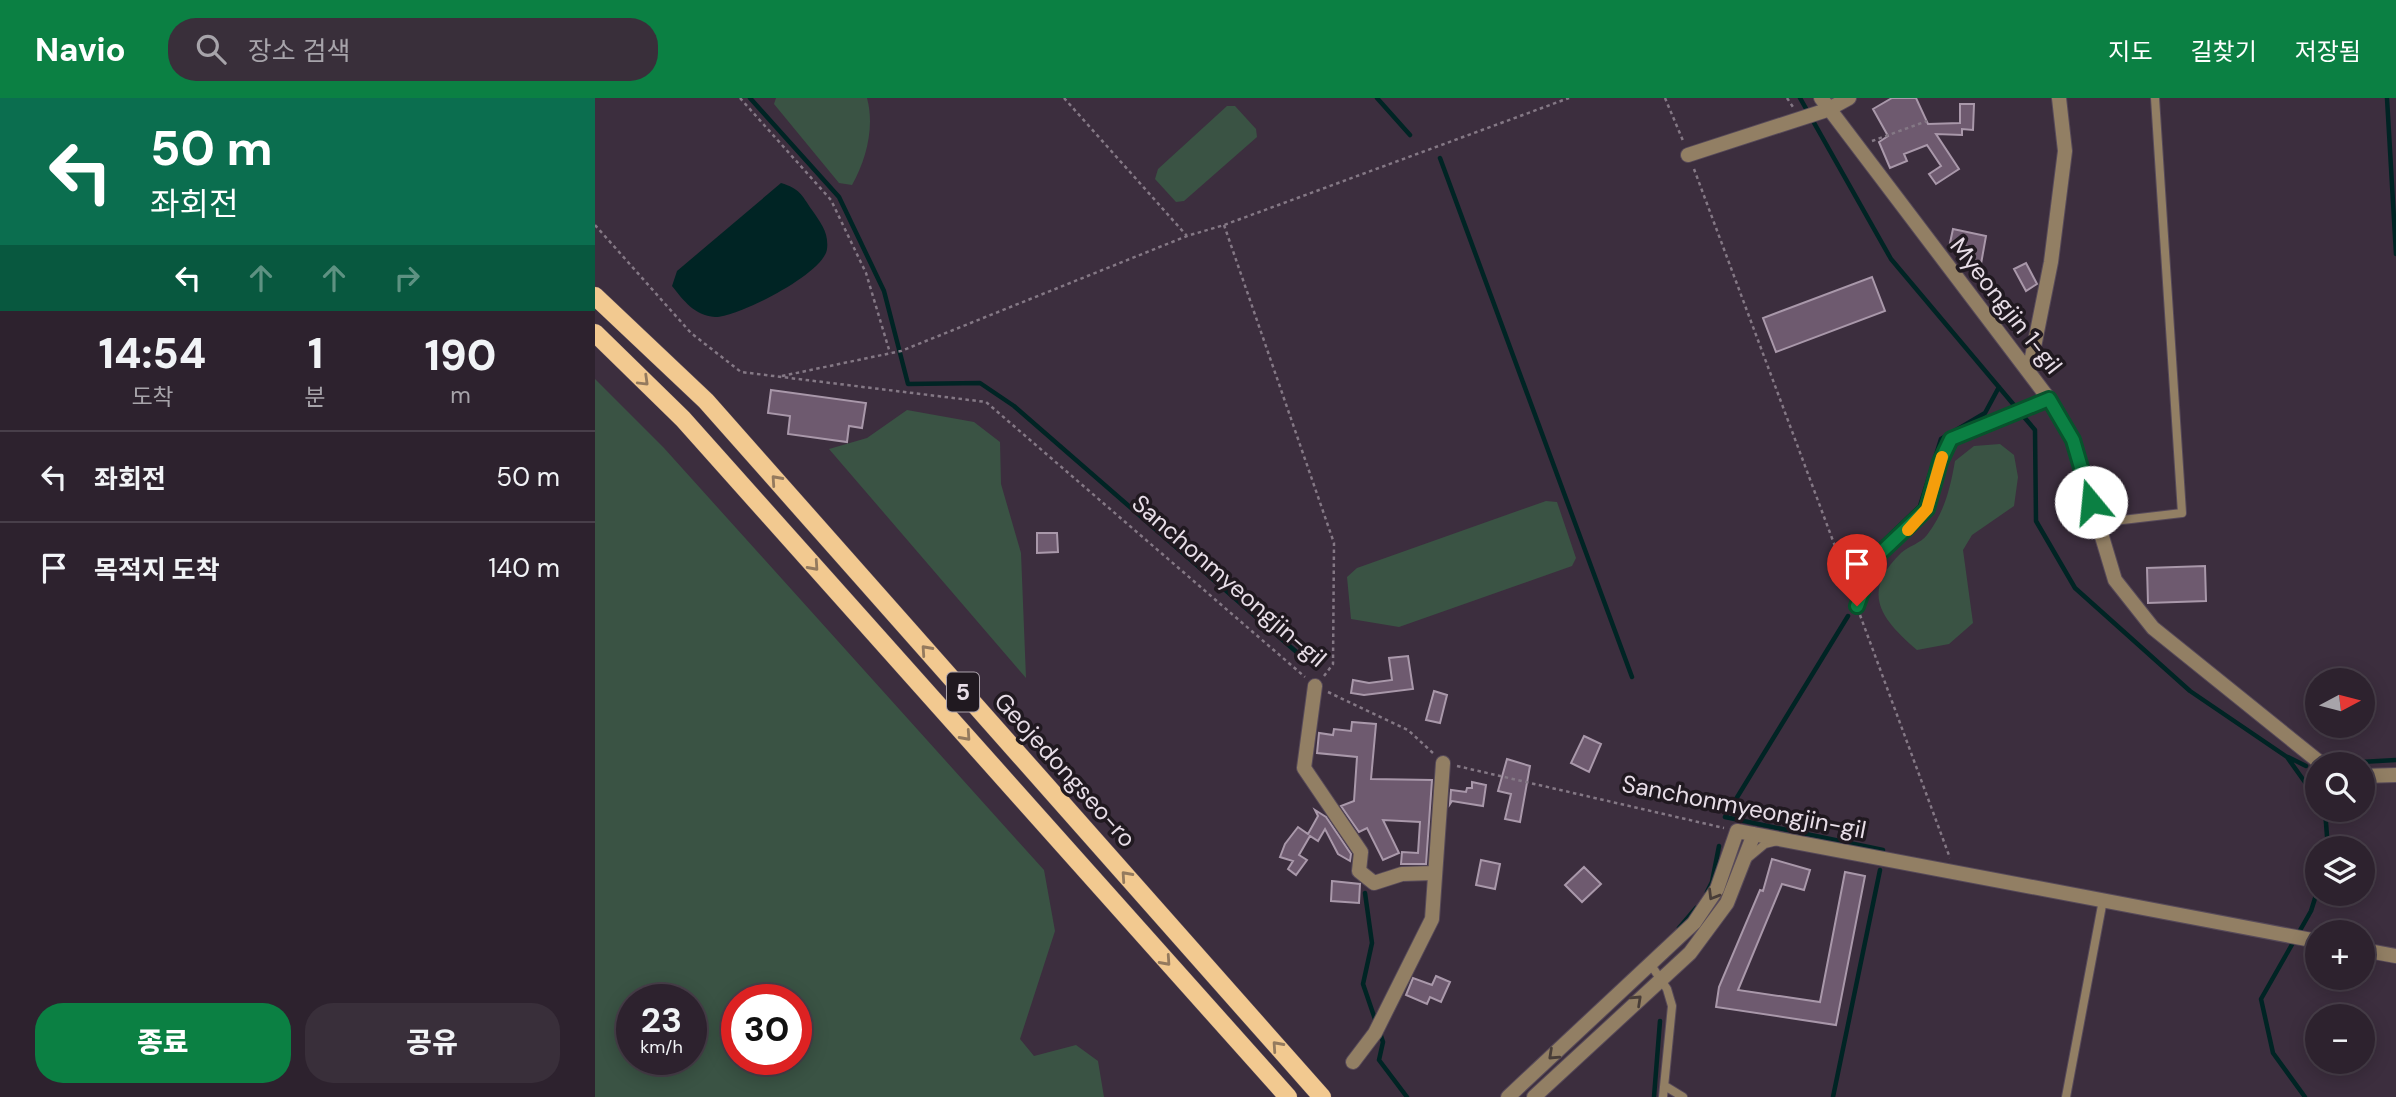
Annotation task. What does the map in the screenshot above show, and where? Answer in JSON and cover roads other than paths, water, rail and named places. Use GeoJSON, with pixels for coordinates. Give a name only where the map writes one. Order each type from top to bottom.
{"type":"FeatureCollection","features":[{"type":"Feature","properties":{"kind":"main road","name":"Geojedongseo-ro"},"geometry":{"type":"LineString","coordinates":[[595,296],[706,401],[1322,1097]]}},
{"type":"Feature","properties":{"kind":"main road","name":"Geojedongseo-ro"},"geometry":{"type":"LineString","coordinates":[[595,333],[683,419],[1288,1097]]}},
{"type":"Feature","properties":{"kind":"street"},"geometry":{"type":"LineString","coordinates":[[1688,155],[1802,118],[1824,104],[1849,98]]}},
{"type":"Feature","properties":{"kind":"street"},"geometry":{"type":"LineString","coordinates":[[2029,372],[2051,262],[2065,151],[2059,98]]}},
{"type":"Feature","properties":{"kind":"street","name":"Myeongjin 1-gil"},"geometry":{"type":"LineString","coordinates":[[1824,104],[2049,399],[2073,440],[2115,580],[2153,628],[2307,752]]}},
{"type":"Feature","properties":{"kind":"street"},"geometry":{"type":"LineString","coordinates":[[1315,686],[1304,768],[1361,852],[1359,871],[1374,883],[1402,874],[1433,873]]}},
{"type":"Feature","properties":{"kind":"street"},"geometry":{"type":"LineString","coordinates":[[1353,1062],[1375,1033],[1433,919],[1433,873],[1443,763]]}},
{"type":"Feature","properties":{"kind":"street"},"geometry":{"type":"LineString","coordinates":[[2375,776],[2396,775]]}},
{"type":"Feature","properties":{"kind":"street","name":"Sanchonmyeongjin-gil"},"geometry":{"type":"LineString","coordinates":[[1651,965],[1694,923],[1717,889],[1737,831],[2305,939]]}},
{"type":"Feature","properties":{"kind":"street"},"geometry":{"type":"LineString","coordinates":[[1534,1097],[1690,953],[1727,903],[1747,859],[1754,834]]}},
{"type":"Feature","properties":{"kind":"street"},"geometry":{"type":"LineString","coordinates":[[2375,952],[2396,956]]}},
{"type":"Feature","properties":{"kind":"street"},"geometry":{"type":"LineString","coordinates":[[1508,1097],[1651,965]]}},
{"type":"Feature","properties":{"kind":"lane"},"geometry":{"type":"LineString","coordinates":[[2097,523],[2182,513],[2155,98]]}},
{"type":"Feature","properties":{"kind":"lane"},"geometry":{"type":"LineString","coordinates":[[1857,606],[1874,559],[1927,509],[1940,462],[1951,439],[2049,399]]}},
{"type":"Feature","properties":{"kind":"lane"},"geometry":{"type":"LineString","coordinates":[[1747,859],[1765,844],[1786,840]]}},
{"type":"Feature","properties":{"kind":"lane"},"geometry":{"type":"LineString","coordinates":[[2066,1097],[2103,900]]}},
{"type":"Feature","properties":{"kind":"lane"},"geometry":{"type":"LineString","coordinates":[[1651,965],[1661,978],[1672,1006],[1663,1097]]}},
{"type":"Feature","properties":{"kind":"lane"},"geometry":{"type":"LineString","coordinates":[[1665,1086],[1683,1097]]}},
{"type":"Feature","properties":{"kind":"waterway"},"geometry":{"type":"LineString","coordinates":[[750,98],[839,197],[884,291],[908,384],[980,383],[1014,406],[1308,662]]}},
{"type":"Feature","properties":{"kind":"waterway"},"geometry":{"type":"LineString","coordinates":[[1377,98],[1410,135]]}},
{"type":"Feature","properties":{"kind":"waterway"},"geometry":{"type":"LineString","coordinates":[[1800,98],[1891,259],[2035,430],[2036,521],[2075,588],[2190,691],[2287,757],[2305,782]]}},
{"type":"Feature","properties":{"kind":"waterway"},"geometry":{"type":"LineString","coordinates":[[2387,98],[2396,254]]}},
{"type":"Feature","properties":{"kind":"waterway"},"geometry":{"type":"LineString","coordinates":[[1440,158],[1632,677]]}},
{"type":"Feature","properties":{"kind":"waterway"},"geometry":{"type":"LineString","coordinates":[[1858,582],[1868,556],[1920,506],[1941,439],[1985,413],[1999,387]]}},
{"type":"Feature","properties":{"kind":"waterway"},"geometry":{"type":"LineString","coordinates":[[1848,616],[1725,817],[1883,850]]}},
{"type":"Feature","properties":{"kind":"waterway"},"geometry":{"type":"LineString","coordinates":[[2288,757],[2305,766]]}},
{"type":"Feature","properties":{"kind":"waterway"},"geometry":{"type":"LineString","coordinates":[[2375,761],[2396,760]]}},
{"type":"Feature","properties":{"kind":"waterway"},"geometry":{"type":"LineString","coordinates":[[2326,822],[2327,836]]}},
{"type":"Feature","properties":{"kind":"waterway"},"geometry":{"type":"LineString","coordinates":[[1707,892],[1712,882],[1719,846]]}},
{"type":"Feature","properties":{"kind":"waterway"},"geometry":{"type":"LineString","coordinates":[[1833,1097],[1880,870]]}},
{"type":"Feature","properties":{"kind":"waterway"},"geometry":{"type":"LineString","coordinates":[[1365,893],[1372,943],[1363,984],[1376,1022]]}},
{"type":"Feature","properties":{"kind":"waterway"},"geometry":{"type":"LineString","coordinates":[[2305,1097],[2273,1053],[2261,999],[2313,906]]}},
{"type":"Feature","properties":{"kind":"waterway"},"geometry":{"type":"LineString","coordinates":[[1679,928],[1696,908]]}},
{"type":"Feature","properties":{"kind":"waterway"},"geometry":{"type":"LineString","coordinates":[[1654,1097],[1660,1021]]}},
{"type":"Feature","properties":{"kind":"waterway"},"geometry":{"type":"LineString","coordinates":[[1380,1033],[1383,1042],[1379,1060],[1407,1097]]}}]}
